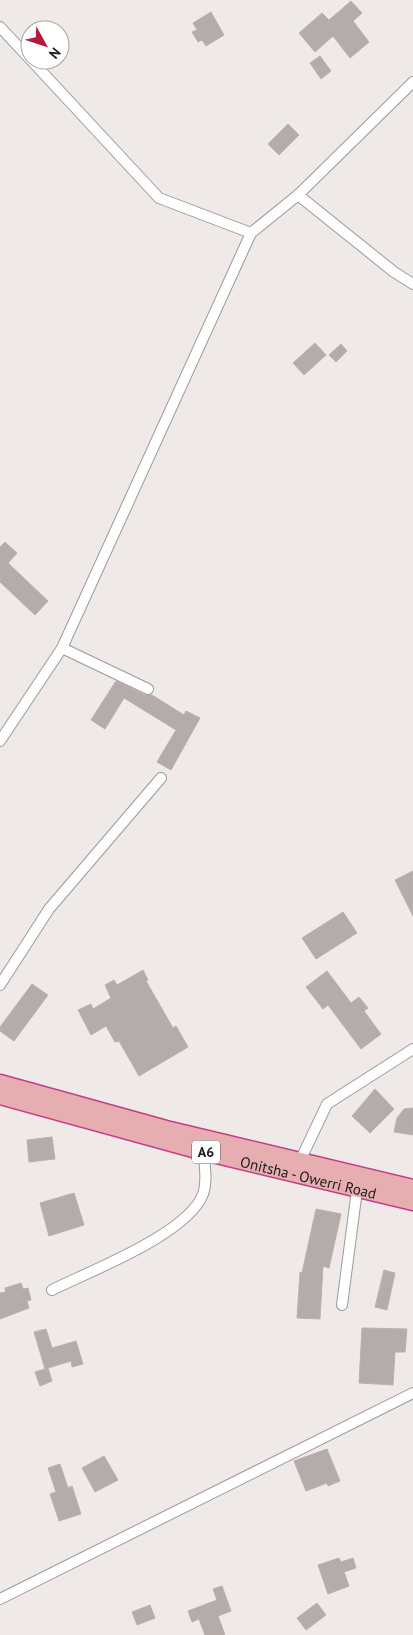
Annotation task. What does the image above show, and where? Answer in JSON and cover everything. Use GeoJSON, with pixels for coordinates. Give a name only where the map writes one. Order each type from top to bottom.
{"type":"FeatureCollection","features":[{"type":"Feature","properties":{"kind":"highway","name":"Onitsha - Owerri Road"},"geometry":{"type":"LineString","coordinates":[[0,1083],[166,1129],[413,1188]]}},
{"type":"Feature","properties":{"kind":"highway","name":"Onitsha - Owerri Road"},"geometry":{"type":"LineString","coordinates":[[0,1096],[204,1152],[413,1202]]}},
{"type":"Feature","properties":{"kind":"street"},"geometry":{"type":"LineString","coordinates":[[0,27],[20,49]]}},
{"type":"Feature","properties":{"kind":"street"},"geometry":{"type":"LineString","coordinates":[[39,70],[159,198],[251,233]]}},
{"type":"Feature","properties":{"kind":"street"},"geometry":{"type":"LineString","coordinates":[[0,741],[62,648],[251,233],[298,195],[413,82]]}},
{"type":"Feature","properties":{"kind":"street"},"geometry":{"type":"LineString","coordinates":[[298,195],[394,272],[413,284]]}},
{"type":"Feature","properties":{"kind":"street"},"geometry":{"type":"LineString","coordinates":[[62,648],[148,689]]}},
{"type":"Feature","properties":{"kind":"street"},"geometry":{"type":"LineString","coordinates":[[0,985],[49,909],[161,778]]}},
{"type":"Feature","properties":{"kind":"street"},"geometry":{"type":"LineString","coordinates":[[300,1161],[327,1104],[413,1048]]}},
{"type":"Feature","properties":{"kind":"street"},"geometry":{"type":"LineString","coordinates":[[52,1290],[165,1234],[183,1220],[203,1194],[205,1181],[204,1152]]}},
{"type":"Feature","properties":{"kind":"street"},"geometry":{"type":"LineString","coordinates":[[342,1305],[358,1190]]}},
{"type":"Feature","properties":{"kind":"street"},"geometry":{"type":"LineString","coordinates":[[0,1599],[413,1393]]}},
{"type":"Feature","properties":{"kind":"building"},"geometry":{"type":"Polygon","coordinates":[[[351,1],[362,13],[353,21],[369,42],[350,58],[333,36],[315,52],[299,33],[322,13],[329,20],[351,1]]]}},
{"type":"Feature","properties":{"kind":"building"},"geometry":{"type":"Polygon","coordinates":[[[211,12],[224,35],[206,46],[202,40],[198,42],[192,32],[197,30],[193,23],[211,12]]]}},
{"type":"Feature","properties":{"kind":"building"},"geometry":{"type":"Polygon","coordinates":[[[320,56],[331,71],[321,79],[310,63],[320,56]]]}},
{"type":"Feature","properties":{"kind":"building"},"geometry":{"type":"Polygon","coordinates":[[[288,124],[299,135],[279,155],[268,144],[288,124]]]}},
{"type":"Feature","properties":{"kind":"building"},"geometry":{"type":"Polygon","coordinates":[[[315,343],[326,355],[304,375],[293,363],[315,343]]]}},
{"type":"Feature","properties":{"kind":"building"},"geometry":{"type":"Polygon","coordinates":[[[341,344],[347,351],[336,362],[329,355],[341,344]]]}},
{"type":"Feature","properties":{"kind":"building"},"geometry":{"type":"Polygon","coordinates":[[[5,542],[17,553],[8,563],[48,601],[35,615],[0,582],[0,547],[5,542]]]}},
{"type":"Feature","properties":{"kind":"building"},"geometry":{"type":"Polygon","coordinates":[[[116,681],[145,695],[152,695],[184,715],[186,711],[200,718],[171,770],[157,762],[176,730],[124,698],[105,729],[91,720],[116,681]]]}},
{"type":"Feature","properties":{"kind":"building"},"geometry":{"type":"Polygon","coordinates":[[[413,871],[413,916],[395,880],[413,871]]]}},
{"type":"Feature","properties":{"kind":"building"},"geometry":{"type":"Polygon","coordinates":[[[343,912],[357,933],[316,959],[302,938],[343,912]]]}},
{"type":"Feature","properties":{"kind":"building"},"geometry":{"type":"Polygon","coordinates":[[[143,970],[148,980],[146,981],[173,1028],[176,1026],[188,1047],[139,1076],[119,1041],[115,1042],[106,1026],[91,1035],[78,1010],[91,1004],[93,1009],[111,998],[105,985],[114,980],[117,985],[143,970]]]}},
{"type":"Feature","properties":{"kind":"building"},"geometry":{"type":"Polygon","coordinates":[[[327,971],[351,1003],[359,997],[368,1008],[364,1011],[381,1034],[361,1049],[328,1005],[323,1009],[306,987],[327,971]]]}},
{"type":"Feature","properties":{"kind":"building"},"geometry":{"type":"Polygon","coordinates":[[[32,984],[48,995],[14,1041],[0,1031],[0,1027],[32,984]]]}},
{"type":"Feature","properties":{"kind":"building"},"geometry":{"type":"Polygon","coordinates":[[[375,1089],[394,1109],[370,1133],[352,1116],[375,1089]]]}},
{"type":"Feature","properties":{"kind":"building"},"geometry":{"type":"Polygon","coordinates":[[[413,1108],[413,1135],[394,1132],[397,1118],[404,1109],[413,1108]]]}},
{"type":"Feature","properties":{"kind":"building"},"geometry":{"type":"Polygon","coordinates":[[[52,1137],[55,1159],[29,1162],[27,1140],[52,1137]]]}},
{"type":"Feature","properties":{"kind":"building"},"geometry":{"type":"Polygon","coordinates":[[[74,1193],[84,1225],[49,1236],[40,1203],[74,1193]]]}},
{"type":"Feature","properties":{"kind":"building"},"geometry":{"type":"Polygon","coordinates":[[[316,1209],[341,1214],[329,1268],[323,1266],[320,1319],[297,1318],[300,1272],[302,1273],[316,1209]]]}},
{"type":"Feature","properties":{"kind":"building"},"geometry":{"type":"Polygon","coordinates":[[[384,1270],[395,1273],[387,1310],[375,1307],[384,1270]]]}},
{"type":"Feature","properties":{"kind":"building"},"geometry":{"type":"Polygon","coordinates":[[[21,1283],[23,1289],[28,1288],[31,1300],[27,1301],[29,1308],[0,1319],[0,1293],[6,1292],[5,1288],[21,1283]]]}},
{"type":"Feature","properties":{"kind":"building"},"geometry":{"type":"Polygon","coordinates":[[[362,1328],[407,1329],[405,1352],[395,1352],[393,1385],[359,1383],[362,1328]]]}},
{"type":"Feature","properties":{"kind":"building"},"geometry":{"type":"Polygon","coordinates":[[[46,1329],[52,1348],[76,1341],[83,1364],[72,1367],[71,1361],[48,1368],[52,1381],[40,1386],[35,1372],[45,1369],[34,1332],[46,1329]]]}},
{"type":"Feature","properties":{"kind":"building"},"geometry":{"type":"Polygon","coordinates":[[[327,1449],[340,1481],[328,1486],[327,1483],[306,1491],[294,1461],[327,1449]]]}},
{"type":"Feature","properties":{"kind":"building"},"geometry":{"type":"Polygon","coordinates":[[[104,1456],[118,1480],[95,1492],[82,1468],[104,1456]]]}},
{"type":"Feature","properties":{"kind":"building"},"geometry":{"type":"Polygon","coordinates":[[[60,1464],[68,1488],[72,1486],[81,1514],[59,1521],[50,1494],[56,1492],[48,1468],[60,1464]]]}},
{"type":"Feature","properties":{"kind":"building"},"geometry":{"type":"Polygon","coordinates":[[[339,1558],[341,1562],[353,1558],[356,1568],[344,1572],[349,1586],[328,1594],[318,1565],[339,1558]]]}},
{"type":"Feature","properties":{"kind":"building"},"geometry":{"type":"Polygon","coordinates":[[[222,1586],[231,1611],[218,1616],[225,1635],[205,1635],[199,1619],[192,1622],[188,1611],[217,1600],[213,1589],[222,1586]]]}},
{"type":"Feature","properties":{"kind":"building"},"geometry":{"type":"Polygon","coordinates":[[[317,1603],[326,1615],[306,1630],[297,1618],[317,1603]]]}},
{"type":"Feature","properties":{"kind":"building"},"geometry":{"type":"Polygon","coordinates":[[[150,1605],[155,1618],[137,1625],[132,1612],[150,1605]]]}}]}
